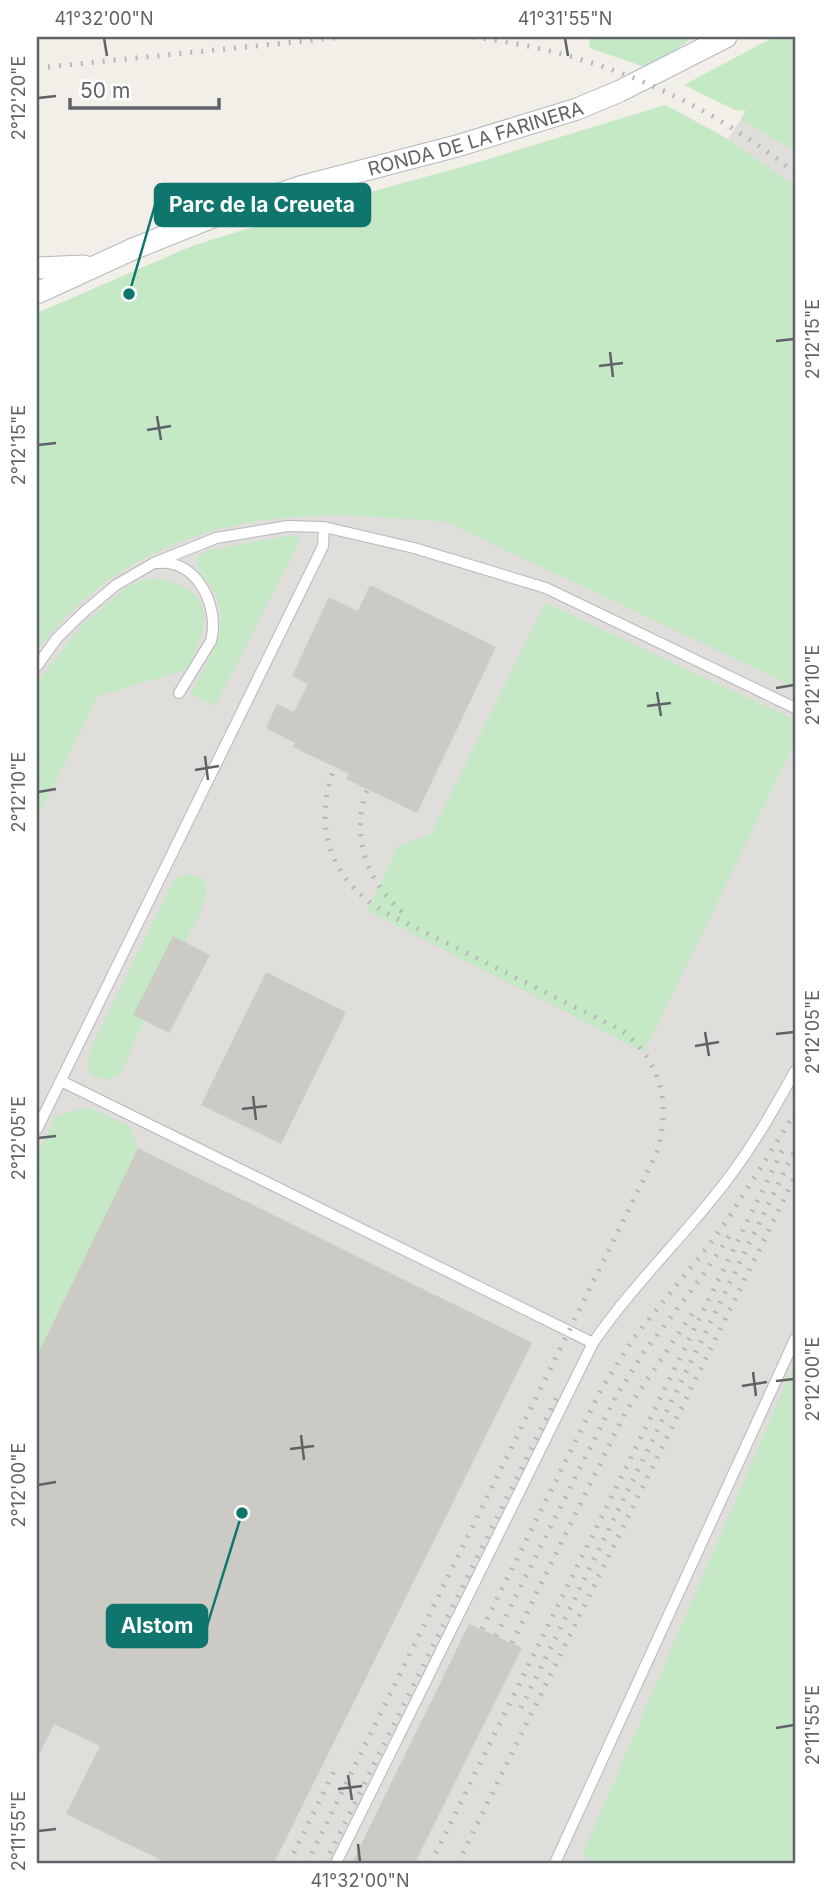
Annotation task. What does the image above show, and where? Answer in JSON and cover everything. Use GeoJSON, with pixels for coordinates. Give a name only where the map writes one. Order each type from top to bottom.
{"type":"FeatureCollection","features":[{"type":"Feature","properties":{"kind":"street","name":"RONDA DE LA FARINERA"},"geometry":{"type":"LineString","coordinates":[[37,293],[225,212],[300,187],[457,146],[578,109],[620,91],[726,37]]}},
{"type":"Feature","properties":{"kind":"street","name":"RONDA DE LA FARINERA"},"geometry":{"type":"LineString","coordinates":[[37,268],[97,265]]}},
{"type":"Feature","properties":{"kind":"lane"},"geometry":{"type":"LineString","coordinates":[[37,666],[57,638],[85,611],[116,585],[154,563],[184,549],[240,533],[288,526],[324,527],[414,548],[545,588],[795,708]]}},
{"type":"Feature","properties":{"kind":"lane"},"geometry":{"type":"LineString","coordinates":[[37,1129],[323,546],[324,527]]}},
{"type":"Feature","properties":{"kind":"lane"},"geometry":{"type":"LineString","coordinates":[[154,563],[173,564],[190,573],[206,592],[211,604],[214,631],[211,641],[179,693]]}},
{"type":"Feature","properties":{"kind":"lane"},"geometry":{"type":"LineString","coordinates":[[337,1863],[593,1343],[617,1308],[730,1177],[795,1071]]}},
{"type":"Feature","properties":{"kind":"lane"},"geometry":{"type":"LineString","coordinates":[[61,1081],[593,1343]]}},
{"type":"Feature","properties":{"kind":"lane"},"geometry":{"type":"LineString","coordinates":[[555,1863],[795,1339]]}},
{"type":"Feature","properties":{"kind":"shaded area"},"geometry":{"type":"Polygon","coordinates":[[[795,100],[795,1649],[725,1863],[37,1863],[37,453],[407,210],[665,105],[728,139],[751,104],[795,100]]]}},
{"type":"Feature","properties":{"kind":"green space"},"geometry":{"type":"Polygon","coordinates":[[[590,37],[694,37],[648,68],[589,48],[590,37]]]}},
{"type":"Feature","properties":{"kind":"green space"},"geometry":{"type":"Polygon","coordinates":[[[774,37],[795,37],[795,151],[741,119],[746,111],[735,110],[684,85],[774,37]]]}},
{"type":"Feature","properties":{"kind":"green space"},"geometry":{"type":"Polygon","coordinates":[[[665,105],[728,139],[795,186],[795,687],[452,524],[376,517],[279,518],[232,526],[188,539],[146,557],[106,582],[70,613],[37,651],[37,313],[192,246],[665,105]]]}},
{"type":"Feature","properties":{"kind":"green space"},"geometry":{"type":"Polygon","coordinates":[[[293,535],[301,538],[215,706],[191,694],[211,657],[221,617],[219,603],[197,568],[197,559],[205,551],[293,535]]]}},
{"type":"Feature","properties":{"kind":"green space"},"geometry":{"type":"Polygon","coordinates":[[[151,578],[188,589],[198,598],[203,609],[204,622],[195,652],[186,670],[98,696],[37,819],[37,683],[84,623],[127,587],[151,578]]]}},
{"type":"Feature","properties":{"kind":"green space"},"geometry":{"type":"Polygon","coordinates":[[[546,603],[795,720],[795,743],[644,1052],[368,911],[397,847],[431,834],[546,603]]]}},
{"type":"Feature","properties":{"kind":"green space"},"geometry":{"type":"Polygon","coordinates":[[[185,874],[198,876],[204,882],[206,891],[200,912],[185,942],[173,936],[144,1021],[121,1072],[109,1080],[93,1076],[88,1069],[89,1053],[172,883],[185,874]]]}},
{"type":"Feature","properties":{"kind":"green space"},"geometry":{"type":"Polygon","coordinates":[[[88,1107],[130,1126],[138,1148],[37,1356],[37,1156],[56,1116],[88,1107]]]}},
{"type":"Feature","properties":{"kind":"green space"},"geometry":{"type":"Polygon","coordinates":[[[795,1363],[795,1863],[595,1863],[583,1853],[795,1363]]]}},
{"type":"Feature","properties":{"kind":"building"},"geometry":{"type":"Polygon","coordinates":[[[370,585],[496,647],[417,813],[346,779],[349,774],[293,747],[295,743],[266,728],[277,704],[294,712],[308,684],[292,676],[329,597],[358,611],[370,585]]]}},
{"type":"Feature","properties":{"kind":"building"},"geometry":{"type":"Polygon","coordinates":[[[173,936],[210,955],[169,1033],[133,1015],[173,936]]]}},
{"type":"Feature","properties":{"kind":"building"},"geometry":{"type":"Polygon","coordinates":[[[266,972],[346,1012],[281,1144],[201,1105],[266,972]]]}},
{"type":"Feature","properties":{"kind":"building"},"geometry":{"type":"Polygon","coordinates":[[[138,1148],[532,1343],[274,1863],[167,1863],[66,1814],[100,1746],[54,1724],[37,1759],[37,1356],[138,1148]]]}},
{"type":"Feature","properties":{"kind":"building"},"geometry":{"type":"Polygon","coordinates":[[[469,1624],[522,1648],[415,1863],[352,1863],[469,1624]]]}},
{"type":"Feature","properties":{"kind":"railway"},"geometry":{"type":"LineString","coordinates":[[37,68],[344,37]]}},
{"type":"Feature","properties":{"kind":"railway"},"geometry":{"type":"LineString","coordinates":[[473,37],[561,54],[644,82],[722,122],[795,173]]}},
{"type":"Feature","properties":{"kind":"railway"},"geometry":{"type":"LineString","coordinates":[[307,1863],[657,1152],[663,1118],[663,1101],[655,1071],[636,1043],[623,1031],[386,913],[352,885],[331,852],[326,832],[325,812],[334,769]]}},
{"type":"Feature","properties":{"kind":"railway"},"geometry":{"type":"LineString","coordinates":[[367,791],[360,826],[366,859],[382,890],[406,915]]}},
{"type":"Feature","properties":{"kind":"railway"},"geometry":{"type":"LineString","coordinates":[[482,1629],[602,1388],[633,1339],[728,1219],[795,1113]]}},
{"type":"Feature","properties":{"kind":"railway"},"geometry":{"type":"LineString","coordinates":[[431,1863],[784,1147]]}},
{"type":"Feature","properties":{"kind":"railway"},"geometry":{"type":"LineString","coordinates":[[521,1708],[795,1150]]}},
{"type":"Feature","properties":{"kind":"railway"},"geometry":{"type":"LineString","coordinates":[[458,1863],[795,1177]]}},
{"type":"Feature","properties":{"kind":"railway"},"geometry":{"type":"LineString","coordinates":[[496,1636],[615,1398],[644,1352],[701,1278],[734,1229]]}},
{"type":"Feature","properties":{"kind":"railway"},"geometry":{"type":"LineString","coordinates":[[512,1643],[626,1411],[696,1308]]}},
{"type":"Feature","properties":{"kind":"railway"},"geometry":{"type":"LineString","coordinates":[[325,1863],[558,1395]]}},
{"type":"Feature","properties":{"kind":"railway"},"geometry":{"type":"LineString","coordinates":[[289,1863],[335,1769]]}},
{"type":"Feature","properties":{"kind":"place","name":"Parc de la Creueta"},"geometry":{"type":"Point","coordinates":[129,294]}},
{"type":"Feature","properties":{"kind":"place","name":"Alstom"},"geometry":{"type":"Point","coordinates":[242,1513]}}]}
